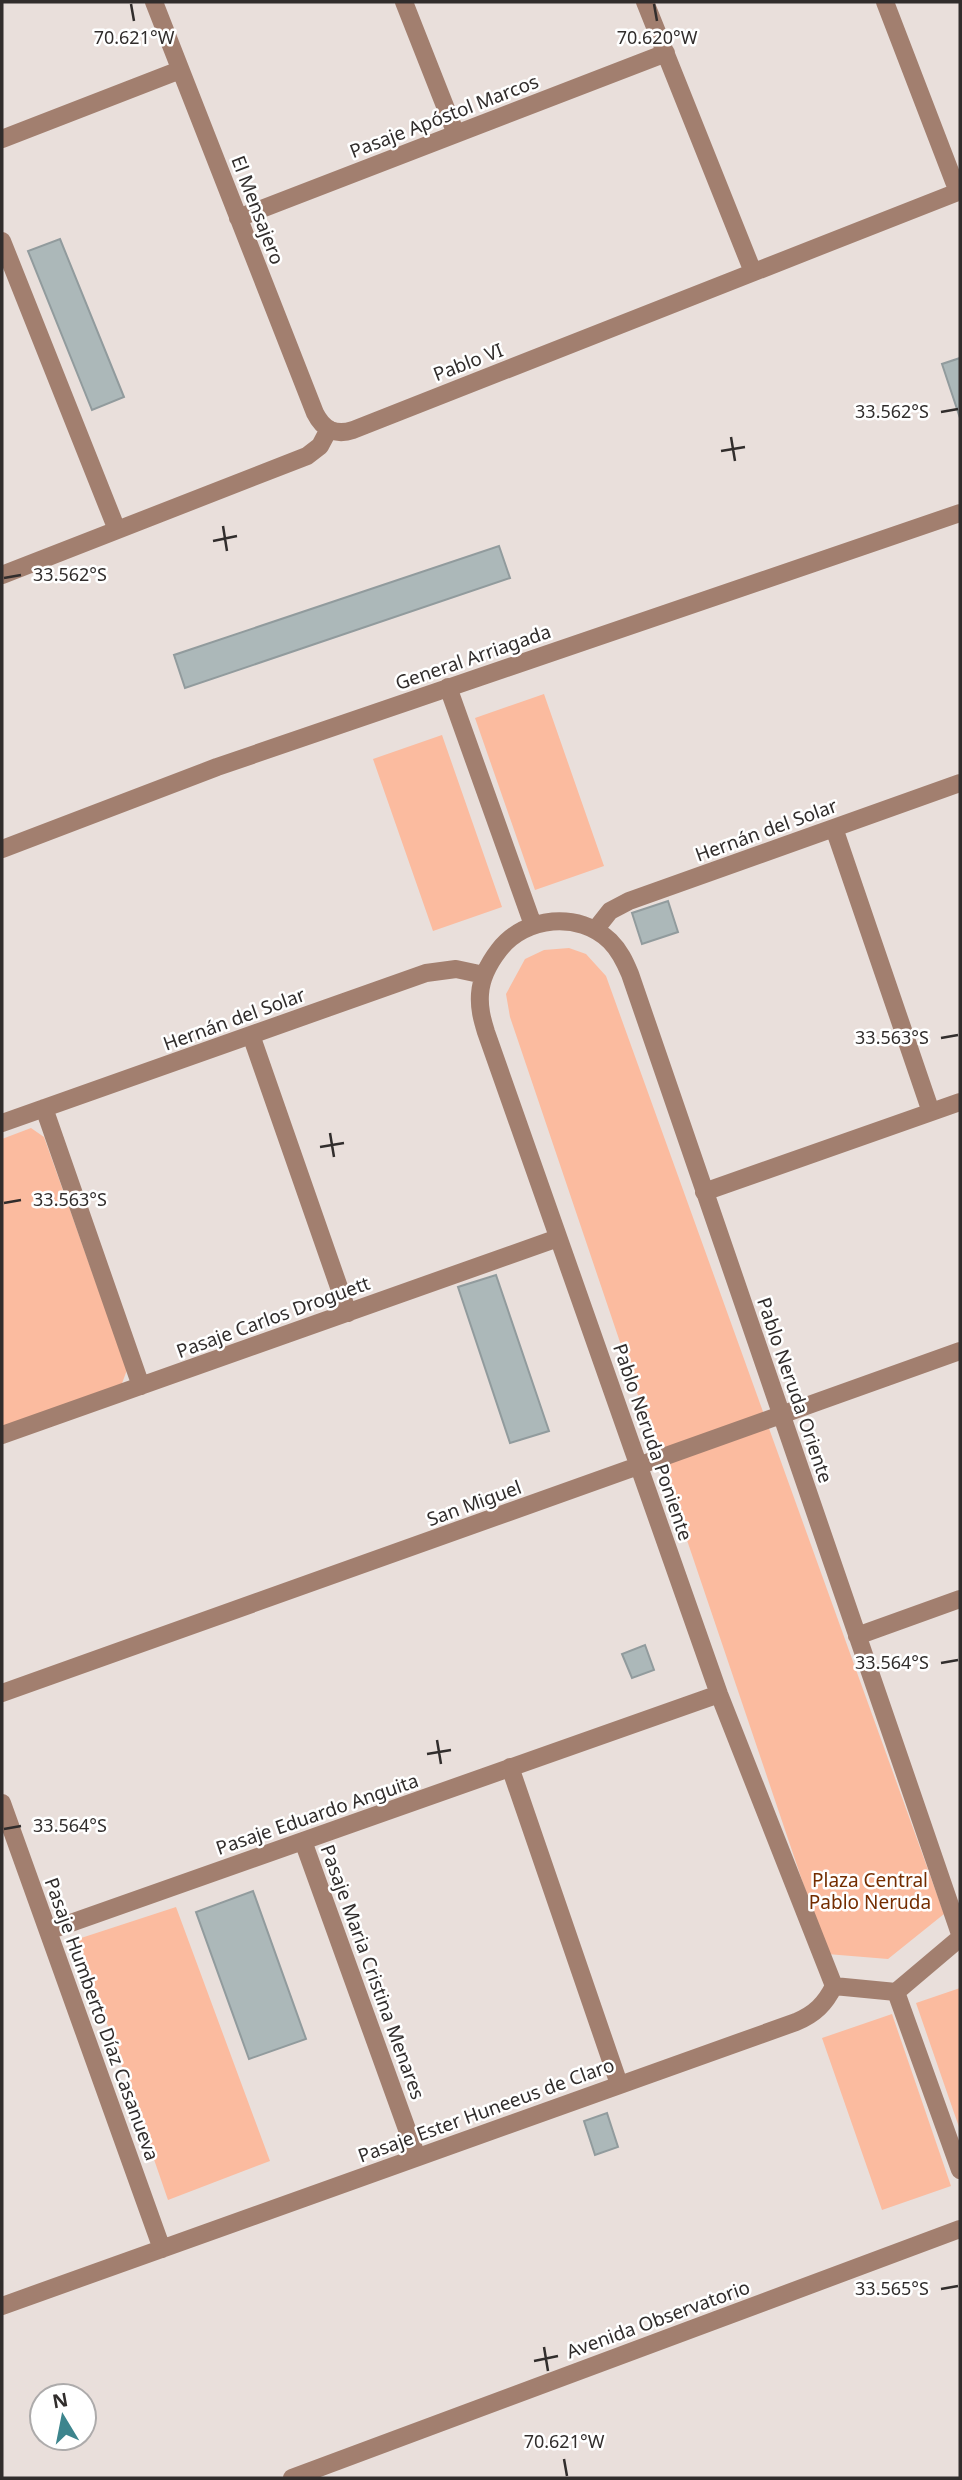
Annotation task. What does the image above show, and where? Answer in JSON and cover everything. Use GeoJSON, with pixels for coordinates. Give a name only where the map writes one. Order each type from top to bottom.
{"type":"FeatureCollection","features":[{"type":"Feature","properties":{"kind":"street","name":"El Mensajero"},"geometry":{"type":"LineString","coordinates":[[153,2],[315,413],[320,423],[329,429]]}},
{"type":"Feature","properties":{"kind":"street"},"geometry":{"type":"LineString","coordinates":[[404,2],[456,134]]}},
{"type":"Feature","properties":{"kind":"street"},"geometry":{"type":"LineString","coordinates":[[645,2],[753,272]]}},
{"type":"Feature","properties":{"kind":"street"},"geometry":{"type":"LineString","coordinates":[[885,2],[959,191]]}},
{"type":"Feature","properties":{"kind":"street","name":"Pasaje Apóstol Marcos"},"geometry":{"type":"LineString","coordinates":[[238,218],[666,53]]}},
{"type":"Feature","properties":{"kind":"street"},"geometry":{"type":"LineString","coordinates":[[2,139],[180,70]]}},
{"type":"Feature","properties":{"kind":"street","name":"Pablo VI"},"geometry":{"type":"LineString","coordinates":[[329,429],[337,432],[352,430],[959,191]]}},
{"type":"Feature","properties":{"kind":"street"},"geometry":{"type":"LineString","coordinates":[[2,241],[117,530]]}},
{"type":"Feature","properties":{"kind":"street"},"geometry":{"type":"LineString","coordinates":[[2,575],[307,456],[320,446],[329,429]]}},
{"type":"Feature","properties":{"kind":"street","name":"General Arriagada"},"geometry":{"type":"LineString","coordinates":[[2,849],[217,767],[960,513]]}},
{"type":"Feature","properties":{"kind":"street"},"geometry":{"type":"LineString","coordinates":[[448,687],[534,925]]}},
{"type":"Feature","properties":{"kind":"street","name":"Hernán del Solar"},"geometry":{"type":"LineString","coordinates":[[595,930],[610,911],[629,901],[960,783]]}},
{"type":"Feature","properties":{"kind":"street"},"geometry":{"type":"LineString","coordinates":[[834,828],[931,1112]]}},
{"type":"Feature","properties":{"kind":"street","name":"Pablo Neruda Oriente"},"geometry":{"type":"LineString","coordinates":[[534,925],[555,921],[576,923],[595,930],[622,956],[630,974],[960,1936]]}},
{"type":"Feature","properties":{"kind":"street","name":"Pablo Neruda Poniente"},"geometry":{"type":"LineString","coordinates":[[534,925],[505,942],[491,960],[480,992],[480,1012],[719,1694],[834,1986]]}},
{"type":"Feature","properties":{"kind":"street","name":"Hernán del Solar"},"geometry":{"type":"LineString","coordinates":[[2,1124],[426,973],[456,970],[484,975]]}},
{"type":"Feature","properties":{"kind":"street"},"geometry":{"type":"LineString","coordinates":[[251,1035],[348,1312]]}},
{"type":"Feature","properties":{"kind":"street"},"geometry":{"type":"LineString","coordinates":[[704,1192],[960,1102]]}},
{"type":"Feature","properties":{"kind":"street"},"geometry":{"type":"LineString","coordinates":[[44,1108],[141,1386]]}},
{"type":"Feature","properties":{"kind":"street","name":"Pasaje Carlos Droguett"},"geometry":{"type":"LineString","coordinates":[[2,1435],[558,1238]]}},
{"type":"Feature","properties":{"kind":"street","name":"San Miguel"},"geometry":{"type":"LineString","coordinates":[[2,1693],[960,1351]]}},
{"type":"Feature","properties":{"kind":"street"},"geometry":{"type":"LineString","coordinates":[[857,1636],[960,1599]]}},
{"type":"Feature","properties":{"kind":"street","name":"Pasaje Eduardo Anguita"},"geometry":{"type":"LineString","coordinates":[[48,1931],[719,1694]]}},
{"type":"Feature","properties":{"kind":"street"},"geometry":{"type":"LineString","coordinates":[[510,1768],[619,2084]]}},
{"type":"Feature","properties":{"kind":"street","name":"Pasaje Humberto Díaz Casanueva"},"geometry":{"type":"LineString","coordinates":[[2,1803],[162,2249]]}},
{"type":"Feature","properties":{"kind":"street","name":"Pasaje Maria Cristina Menares"},"geometry":{"type":"LineString","coordinates":[[303,1841],[417,2157]]}},
{"type":"Feature","properties":{"kind":"street"},"geometry":{"type":"LineString","coordinates":[[834,1986],[896,1992],[960,1936]]}},
{"type":"Feature","properties":{"kind":"street","name":"Pasaje Ester Huneeus de Claro"},"geometry":{"type":"LineString","coordinates":[[2,2306],[808,2017],[824,2003],[834,1986]]}},
{"type":"Feature","properties":{"kind":"street"},"geometry":{"type":"LineString","coordinates":[[896,1992],[960,2170]]}},
{"type":"Feature","properties":{"kind":"street","name":"Avenida Observatorio"},"geometry":{"type":"LineString","coordinates":[[292,2478],[960,2229]]}},
{"type":"Feature","properties":{"kind":"green space"},"geometry":{"type":"Polygon","coordinates":[[[544,694],[604,866],[535,890],[475,718],[544,694]]]}},
{"type":"Feature","properties":{"kind":"green space"},"geometry":{"type":"Polygon","coordinates":[[[442,735],[502,907],[433,931],[373,759],[442,735]]]}},
{"type":"Feature","properties":{"kind":"green space","name":"Plaza Central Pablo Neruda"},"geometry":{"type":"Polygon","coordinates":[[[569,948],[586,954],[606,976],[944,1914],[888,1959],[827,1954],[510,1017],[506,994],[525,959],[544,950],[569,948]]]}},
{"type":"Feature","properties":{"kind":"green space"},"geometry":{"type":"Polygon","coordinates":[[[31,1128],[44,1137],[127,1370],[121,1386],[2,1427],[2,1139],[31,1128]]]}},
{"type":"Feature","properties":{"kind":"green space"},"geometry":{"type":"Polygon","coordinates":[[[176,1907],[270,2161],[168,2200],[78,1939],[176,1907]]]}},
{"type":"Feature","properties":{"kind":"green space"},"geometry":{"type":"Polygon","coordinates":[[[960,1988],[960,2130],[916,2003],[960,1988]]]}},
{"type":"Feature","properties":{"kind":"green space"},"geometry":{"type":"Polygon","coordinates":[[[892,2014],[951,2186],[882,2210],[822,2038],[892,2014]]]}},
{"type":"Feature","properties":{"kind":"building"},"geometry":{"type":"Polygon","coordinates":[[[60,239],[124,397],[92,410],[28,251],[60,239]]]}},
{"type":"Feature","properties":{"kind":"building"},"geometry":{"type":"Polygon","coordinates":[[[960,358],[960,418],[942,364],[960,358]]]}},
{"type":"Feature","properties":{"kind":"building"},"geometry":{"type":"Polygon","coordinates":[[[499,546],[510,578],[185,688],[174,655],[499,546]]]}},
{"type":"Feature","properties":{"kind":"building"},"geometry":{"type":"Polygon","coordinates":[[[668,901],[678,932],[642,944],[632,913],[668,901]]]}},
{"type":"Feature","properties":{"kind":"building"},"geometry":{"type":"Polygon","coordinates":[[[496,1275],[549,1431],[510,1443],[458,1287],[496,1275]]]}},
{"type":"Feature","properties":{"kind":"building"},"geometry":{"type":"Polygon","coordinates":[[[645,1645],[654,1670],[632,1678],[622,1654],[645,1645]]]}},
{"type":"Feature","properties":{"kind":"building"},"geometry":{"type":"Polygon","coordinates":[[[253,1891],[306,2039],[249,2059],[196,1912],[253,1891]]]}},
{"type":"Feature","properties":{"kind":"building"},"geometry":{"type":"Polygon","coordinates":[[[607,2113],[618,2147],[595,2155],[584,2121],[607,2113]]]}}]}
